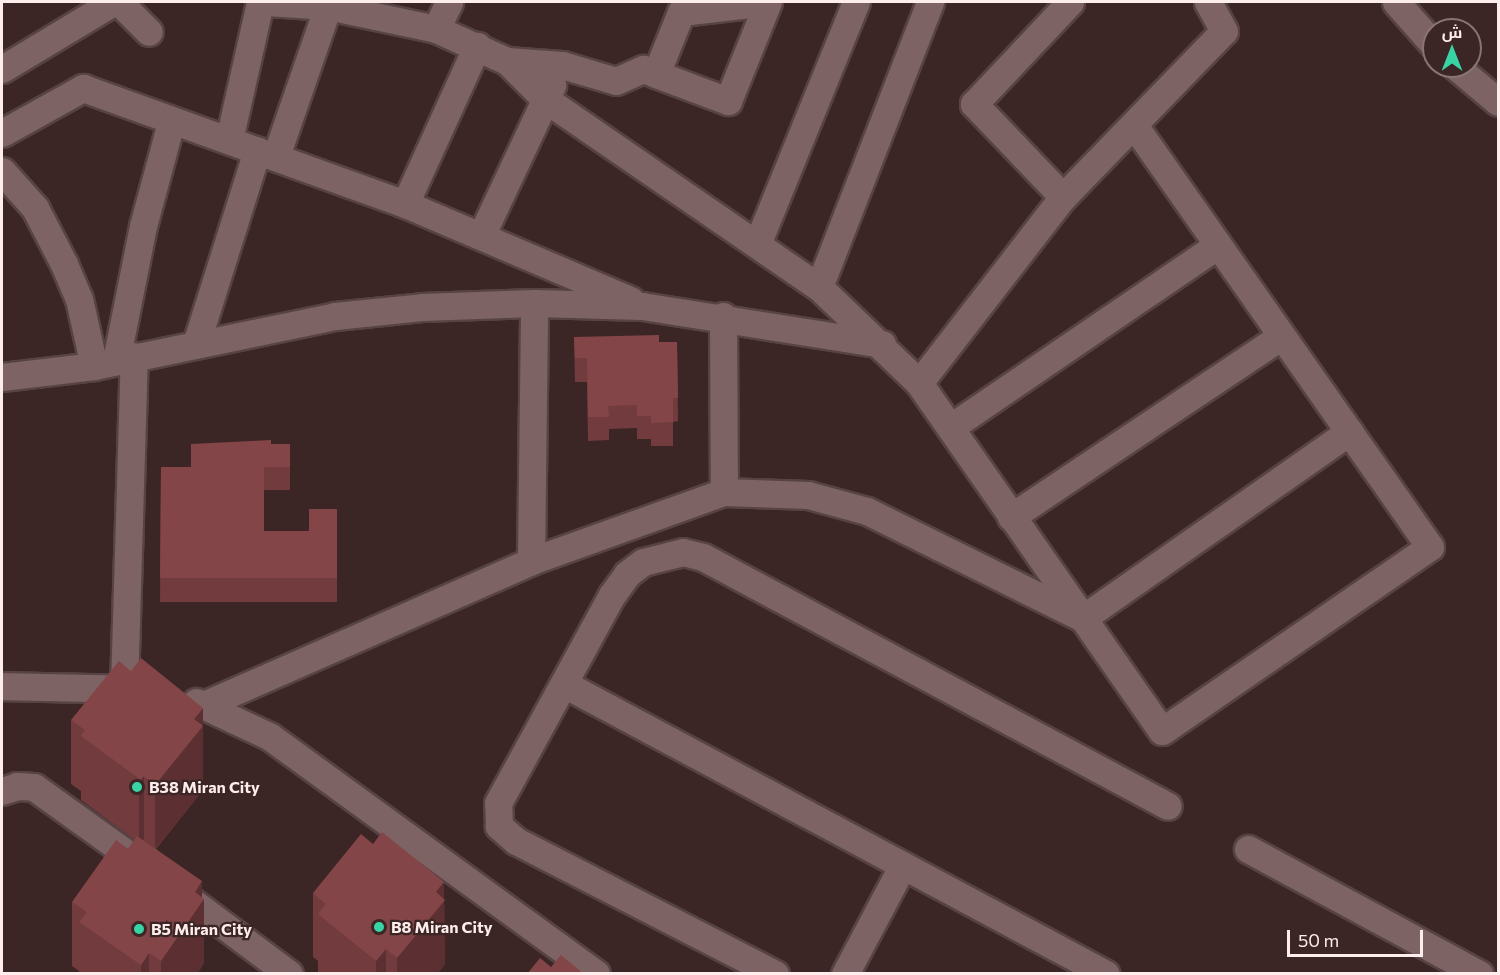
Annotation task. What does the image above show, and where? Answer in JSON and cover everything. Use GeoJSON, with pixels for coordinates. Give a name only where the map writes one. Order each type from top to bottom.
{"type":"FeatureCollection","features":[{"type":"Feature","properties":{"kind":"street"},"geometry":{"type":"LineString","coordinates":[[2,69],[113,2]]}},
{"type":"Feature","properties":{"kind":"street"},"geometry":{"type":"LineString","coordinates":[[119,2],[149,32]]}},
{"type":"Feature","properties":{"kind":"street"},"geometry":{"type":"LineString","coordinates":[[229,140],[260,2]]}},
{"type":"Feature","properties":{"kind":"street"},"geometry":{"type":"LineString","coordinates":[[267,2],[328,6],[436,29],[507,61],[545,99],[758,242],[819,286],[882,344],[919,383],[1162,731],[1430,547],[1134,125]]}},
{"type":"Feature","properties":{"kind":"street"},"geometry":{"type":"LineString","coordinates":[[436,29],[450,2]]}},
{"type":"Feature","properties":{"kind":"street"},"geometry":{"type":"LineString","coordinates":[[507,61],[562,65],[616,81],[643,69],[656,74],[728,101],[767,2],[681,12],[656,74]]}},
{"type":"Feature","properties":{"kind":"street"},"geometry":{"type":"LineString","coordinates":[[758,242],[856,2]]}},
{"type":"Feature","properties":{"kind":"street"},"geometry":{"type":"LineString","coordinates":[[819,286],[930,2]]}},
{"type":"Feature","properties":{"kind":"street"},"geometry":{"type":"LineString","coordinates":[[1063,197],[974,104],[1070,2]]}},
{"type":"Feature","properties":{"kind":"street"},"geometry":{"type":"LineString","coordinates":[[919,383],[1063,197],[1224,31],[1208,2]]}},
{"type":"Feature","properties":{"kind":"street"},"geometry":{"type":"LineString","coordinates":[[1396,2],[1422,31]]}},
{"type":"Feature","properties":{"kind":"street"},"geometry":{"type":"LineString","coordinates":[[196,344],[266,153],[328,6]]}},
{"type":"Feature","properties":{"kind":"street"},"geometry":{"type":"LineString","coordinates":[[405,204],[477,46]]}},
{"type":"Feature","properties":{"kind":"street"},"geometry":{"type":"LineString","coordinates":[[482,234],[562,65]]}},
{"type":"Feature","properties":{"kind":"street"},"geometry":{"type":"LineString","coordinates":[[1469,78],[1498,102]]}},
{"type":"Feature","properties":{"kind":"street"},"geometry":{"type":"LineString","coordinates":[[2,134],[82,88],[171,122],[229,140],[405,204],[482,234],[642,306]]}},
{"type":"Feature","properties":{"kind":"street"},"geometry":{"type":"LineString","coordinates":[[124,688],[114,361],[134,266],[171,122]]}},
{"type":"Feature","properties":{"kind":"street"},"geometry":{"type":"LineString","coordinates":[[2,171],[35,208],[79,299],[114,361]]}},
{"type":"Feature","properties":{"kind":"street"},"geometry":{"type":"LineString","coordinates":[[951,427],[1218,245]]}},
{"type":"Feature","properties":{"kind":"street"},"geometry":{"type":"LineString","coordinates":[[2,377],[114,361],[335,316],[422,307],[534,303],[642,306],[723,316],[882,344]]}},
{"type":"Feature","properties":{"kind":"street"},"geometry":{"type":"LineString","coordinates":[[531,561],[534,303]]}},
{"type":"Feature","properties":{"kind":"street"},"geometry":{"type":"LineString","coordinates":[[723,316],[724,492]]}},
{"type":"Feature","properties":{"kind":"street"},"geometry":{"type":"LineString","coordinates":[[1011,517],[1281,336]]}},
{"type":"Feature","properties":{"kind":"street"},"geometry":{"type":"LineString","coordinates":[[1083,618],[1349,432]]}},
{"type":"Feature","properties":{"kind":"street"},"geometry":{"type":"LineString","coordinates":[[206,704],[531,561],[724,492],[808,495],[867,511],[1083,618]]}},
{"type":"Feature","properties":{"kind":"street"},"geometry":{"type":"LineString","coordinates":[[776,974],[516,841],[499,826],[498,803],[627,574],[653,558],[692,553],[1168,807]]}},
{"type":"Feature","properties":{"kind":"street"},"geometry":{"type":"LineString","coordinates":[[566,685],[1106,974]]}},
{"type":"Feature","properties":{"kind":"street"},"geometry":{"type":"LineString","coordinates":[[2,686],[124,688],[161,693],[206,704],[269,736],[596,974]]}},
{"type":"Feature","properties":{"kind":"street"},"geometry":{"type":"LineString","coordinates":[[2,791],[17,786],[34,788],[50,796],[290,974]]}},
{"type":"Feature","properties":{"kind":"street"},"geometry":{"type":"LineString","coordinates":[[1248,849],[1479,974]]}},
{"type":"Feature","properties":{"kind":"street"},"geometry":{"type":"LineString","coordinates":[[845,974],[903,866]]}},
{"type":"Feature","properties":{"kind":"building"},"geometry":{"type":"Polygon","coordinates":[[[659,335],[659,342],[677,342],[678,398],[673,398],[673,422],[651,423],[651,416],[637,416],[637,405],[608,406],[609,417],[588,417],[587,358],[575,358],[574,337],[659,335]]]}},
{"type":"Feature","properties":{"kind":"building"},"geometry":{"type":"Polygon","coordinates":[[[271,440],[271,444],[290,444],[290,467],[264,467],[264,531],[309,531],[309,509],[337,509],[337,578],[160,578],[161,467],[191,467],[191,444],[271,440]]]}},
{"type":"Feature","properties":{"kind":"building"},"geometry":{"type":"Polygon","coordinates":[[[141,658],[203,708],[194,719],[203,726],[155,785],[144,776],[141,780],[81,736],[85,730],[71,720],[119,661],[131,671],[141,658]]]}},
{"type":"Feature","properties":{"kind":"building"},"geometry":{"type":"Polygon","coordinates":[[[382,832],[444,882],[436,892],[445,900],[397,958],[386,949],[376,961],[318,914],[326,904],[313,893],[361,834],[373,844],[382,832]]]}},
{"type":"Feature","properties":{"kind":"building"},"geometry":{"type":"Polygon","coordinates":[[[137,836],[202,881],[195,892],[204,899],[161,961],[149,953],[141,965],[79,922],[87,912],[72,902],[116,840],[128,849],[137,836]]]}},
{"type":"Feature","properties":{"kind":"building"},"geometry":{"type":"Polygon","coordinates":[[[561,955],[584,974],[527,974],[540,958],[551,967],[561,955]]]}},
{"type":"Feature","properties":{"kind":"place","name":"B38 Miran City"},"geometry":{"type":"Point","coordinates":[137,787]}},
{"type":"Feature","properties":{"kind":"place","name":"B8 Miran City"},"geometry":{"type":"Point","coordinates":[379,927]}},
{"type":"Feature","properties":{"kind":"place","name":"B5 Miran City"},"geometry":{"type":"Point","coordinates":[139,929]}}]}
